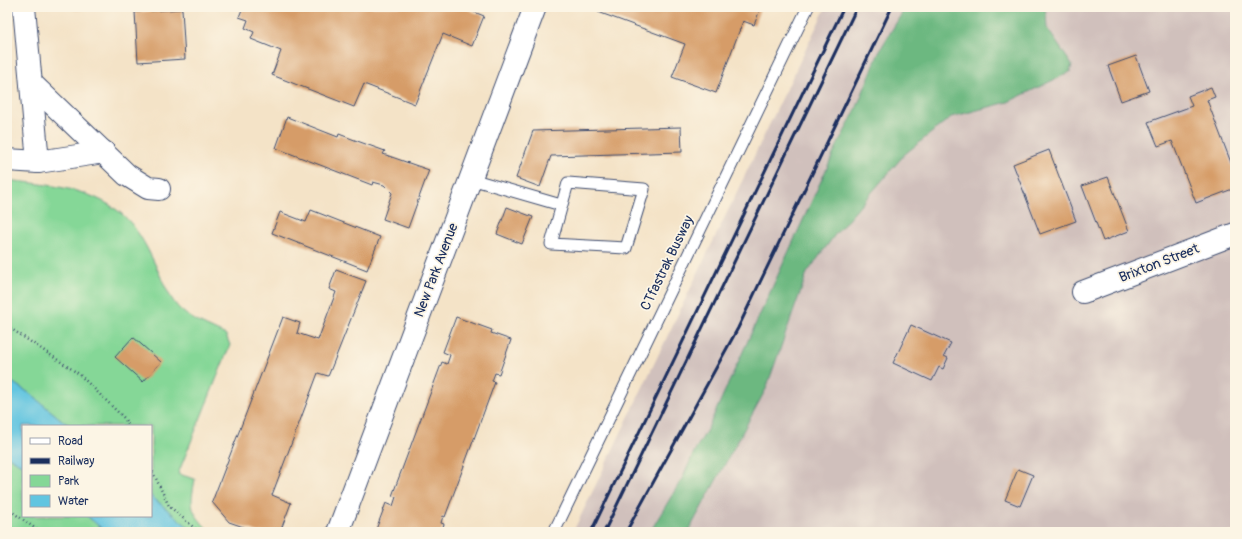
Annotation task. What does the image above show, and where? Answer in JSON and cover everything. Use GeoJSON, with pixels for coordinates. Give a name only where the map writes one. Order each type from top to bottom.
{"type":"FeatureCollection","features":[{"type":"Feature","properties":{"kind":"street"},"geometry":{"type":"LineString","coordinates":[[24,7],[38,162]]}},
{"type":"Feature","properties":{"kind":"street","name":"New Park Avenue"},"geometry":{"type":"LineString","coordinates":[[338,532],[535,7]]}},
{"type":"Feature","properties":{"kind":"street"},"geometry":{"type":"LineString","coordinates":[[31,84],[127,175],[148,188],[159,189]]}},
{"type":"Feature","properties":{"kind":"street"},"geometry":{"type":"LineString","coordinates":[[7,160],[38,162],[104,152]]}},
{"type":"Feature","properties":{"kind":"street","name":"Brixton Street"},"geometry":{"type":"LineString","coordinates":[[1083,292],[1235,234]]}},
{"type":"Feature","properties":{"kind":"lane","name":"CTfastrak Busway"},"geometry":{"type":"LineString","coordinates":[[554,532],[808,7]]}},
{"type":"Feature","properties":{"kind":"lane"},"geometry":{"type":"LineString","coordinates":[[471,178],[561,205]]}},
{"type":"Feature","properties":{"kind":"lane"},"geometry":{"type":"LineString","coordinates":[[568,183],[644,189],[626,248],[551,244],[561,205],[568,183]]}},
{"type":"Feature","properties":{"kind":"path"},"geometry":{"type":"LineString","coordinates":[[7,326],[79,374],[124,418],[128,425]]}},
{"type":"Feature","properties":{"kind":"path"},"geometry":{"type":"LineString","coordinates":[[152,470],[169,506],[199,532]]}},
{"type":"Feature","properties":{"kind":"path"},"geometry":{"type":"LineString","coordinates":[[7,508],[40,532]]}},
{"type":"Feature","properties":{"kind":"shaded area"},"geometry":{"type":"Polygon","coordinates":[[[826,7],[902,7],[902,13],[836,148],[708,428],[694,452],[683,477],[650,532],[573,532],[826,7]]]}},
{"type":"Feature","properties":{"kind":"shaded area"},"geometry":{"type":"Polygon","coordinates":[[[1044,7],[1235,7],[1235,532],[688,532],[766,389],[807,273],[834,236],[905,154],[951,117],[1008,102],[1072,65],[1047,28],[1044,7]]]}},
{"type":"Feature","properties":{"kind":"green space"},"geometry":{"type":"Polygon","coordinates":[[[902,7],[1044,7],[1047,28],[1072,65],[1070,72],[1008,102],[951,117],[905,154],[834,236],[807,273],[766,389],[688,532],[650,532],[683,477],[694,452],[708,428],[836,148],[856,109],[880,50],[902,13],[902,7]]]}},
{"type":"Feature","properties":{"kind":"green space"},"geometry":{"type":"Polygon","coordinates":[[[7,180],[68,189],[96,198],[110,205],[128,220],[139,234],[148,249],[167,290],[177,306],[187,315],[226,335],[230,345],[178,474],[195,479],[192,496],[193,508],[198,518],[210,532],[194,532],[152,497],[152,425],[68,425],[29,393],[7,379],[7,180]]]}},
{"type":"Feature","properties":{"kind":"green space"},"geometry":{"type":"Polygon","coordinates":[[[7,456],[22,465],[22,517],[88,517],[106,532],[7,532],[7,456]]]}},
{"type":"Feature","properties":{"kind":"water"},"geometry":{"type":"Polygon","coordinates":[[[7,379],[29,393],[68,425],[22,425],[22,465],[7,456],[7,379]]]}},
{"type":"Feature","properties":{"kind":"water"},"geometry":{"type":"Polygon","coordinates":[[[152,497],[194,532],[106,532],[88,517],[152,517],[152,497]]]}},
{"type":"Feature","properties":{"kind":"building"},"geometry":{"type":"Polygon","coordinates":[[[74,7],[94,7],[94,8],[74,10],[74,7]]]}},
{"type":"Feature","properties":{"kind":"building"},"geometry":{"type":"Polygon","coordinates":[[[243,7],[462,7],[484,16],[472,46],[443,34],[415,104],[364,84],[354,107],[272,75],[281,51],[251,39],[254,32],[245,28],[248,20],[239,17],[243,7]]]}},
{"type":"Feature","properties":{"kind":"building"},"geometry":{"type":"Polygon","coordinates":[[[600,7],[761,7],[754,25],[743,21],[716,93],[672,77],[685,44],[598,12],[600,7]]]}},
{"type":"Feature","properties":{"kind":"building"},"geometry":{"type":"Polygon","coordinates":[[[182,9],[185,59],[138,62],[135,12],[182,9]]]}},
{"type":"Feature","properties":{"kind":"building"},"geometry":{"type":"Polygon","coordinates":[[[1136,56],[1149,91],[1121,101],[1108,66],[1136,56]]]}},
{"type":"Feature","properties":{"kind":"building"},"geometry":{"type":"Polygon","coordinates":[[[1211,87],[1215,97],[1207,100],[1235,173],[1235,188],[1196,203],[1172,141],[1158,146],[1148,122],[1192,106],[1188,96],[1211,87]]]}},
{"type":"Feature","properties":{"kind":"building"},"geometry":{"type":"Polygon","coordinates":[[[287,117],[338,137],[339,134],[385,151],[383,154],[429,170],[408,228],[383,219],[392,193],[384,185],[373,182],[372,185],[276,148],[287,117]]]}},
{"type":"Feature","properties":{"kind":"building"},"geometry":{"type":"Polygon","coordinates":[[[681,127],[682,152],[551,156],[540,187],[516,178],[533,131],[681,127]]]}},
{"type":"Feature","properties":{"kind":"building"},"geometry":{"type":"Polygon","coordinates":[[[1049,150],[1076,221],[1040,234],[1013,164],[1049,150]]]}},
{"type":"Feature","properties":{"kind":"building"},"geometry":{"type":"Polygon","coordinates":[[[1108,177],[1129,231],[1103,241],[1082,186],[1108,177]]]}},
{"type":"Feature","properties":{"kind":"building"},"geometry":{"type":"Polygon","coordinates":[[[507,207],[533,217],[522,244],[497,234],[507,207]]]}},
{"type":"Feature","properties":{"kind":"building"},"geometry":{"type":"Polygon","coordinates":[[[311,210],[380,237],[367,270],[272,233],[280,212],[306,222],[311,210]]]}},
{"type":"Feature","properties":{"kind":"building"},"geometry":{"type":"Polygon","coordinates":[[[336,270],[366,281],[328,376],[318,373],[272,495],[291,503],[280,532],[258,532],[229,522],[212,502],[283,317],[300,323],[297,333],[318,340],[336,292],[329,289],[336,270]]]}},
{"type":"Feature","properties":{"kind":"building"},"geometry":{"type":"Polygon","coordinates":[[[456,317],[492,330],[491,333],[511,340],[499,374],[495,373],[492,381],[495,382],[445,517],[443,516],[441,523],[444,524],[441,532],[375,532],[386,503],[393,506],[396,497],[392,496],[442,362],[447,364],[450,355],[443,352],[456,317]]]}},
{"type":"Feature","properties":{"kind":"building"},"geometry":{"type":"Polygon","coordinates":[[[911,325],[951,343],[944,356],[948,358],[943,369],[939,367],[932,381],[893,363],[911,325]]]}},
{"type":"Feature","properties":{"kind":"building"},"geometry":{"type":"Polygon","coordinates":[[[133,337],[161,362],[143,382],[115,357],[133,337]]]}},
{"type":"Feature","properties":{"kind":"building"},"geometry":{"type":"Polygon","coordinates":[[[1018,469],[1033,475],[1020,506],[1005,500],[1018,469]]]}},
{"type":"Feature","properties":{"kind":"railway"},"geometry":{"type":"LineString","coordinates":[[591,532],[844,7]]}},
{"type":"Feature","properties":{"kind":"railway"},"geometry":{"type":"LineString","coordinates":[[604,532],[857,7]]}},
{"type":"Feature","properties":{"kind":"railway"},"geometry":{"type":"LineString","coordinates":[[626,532],[738,328],[892,7]]}}]}
